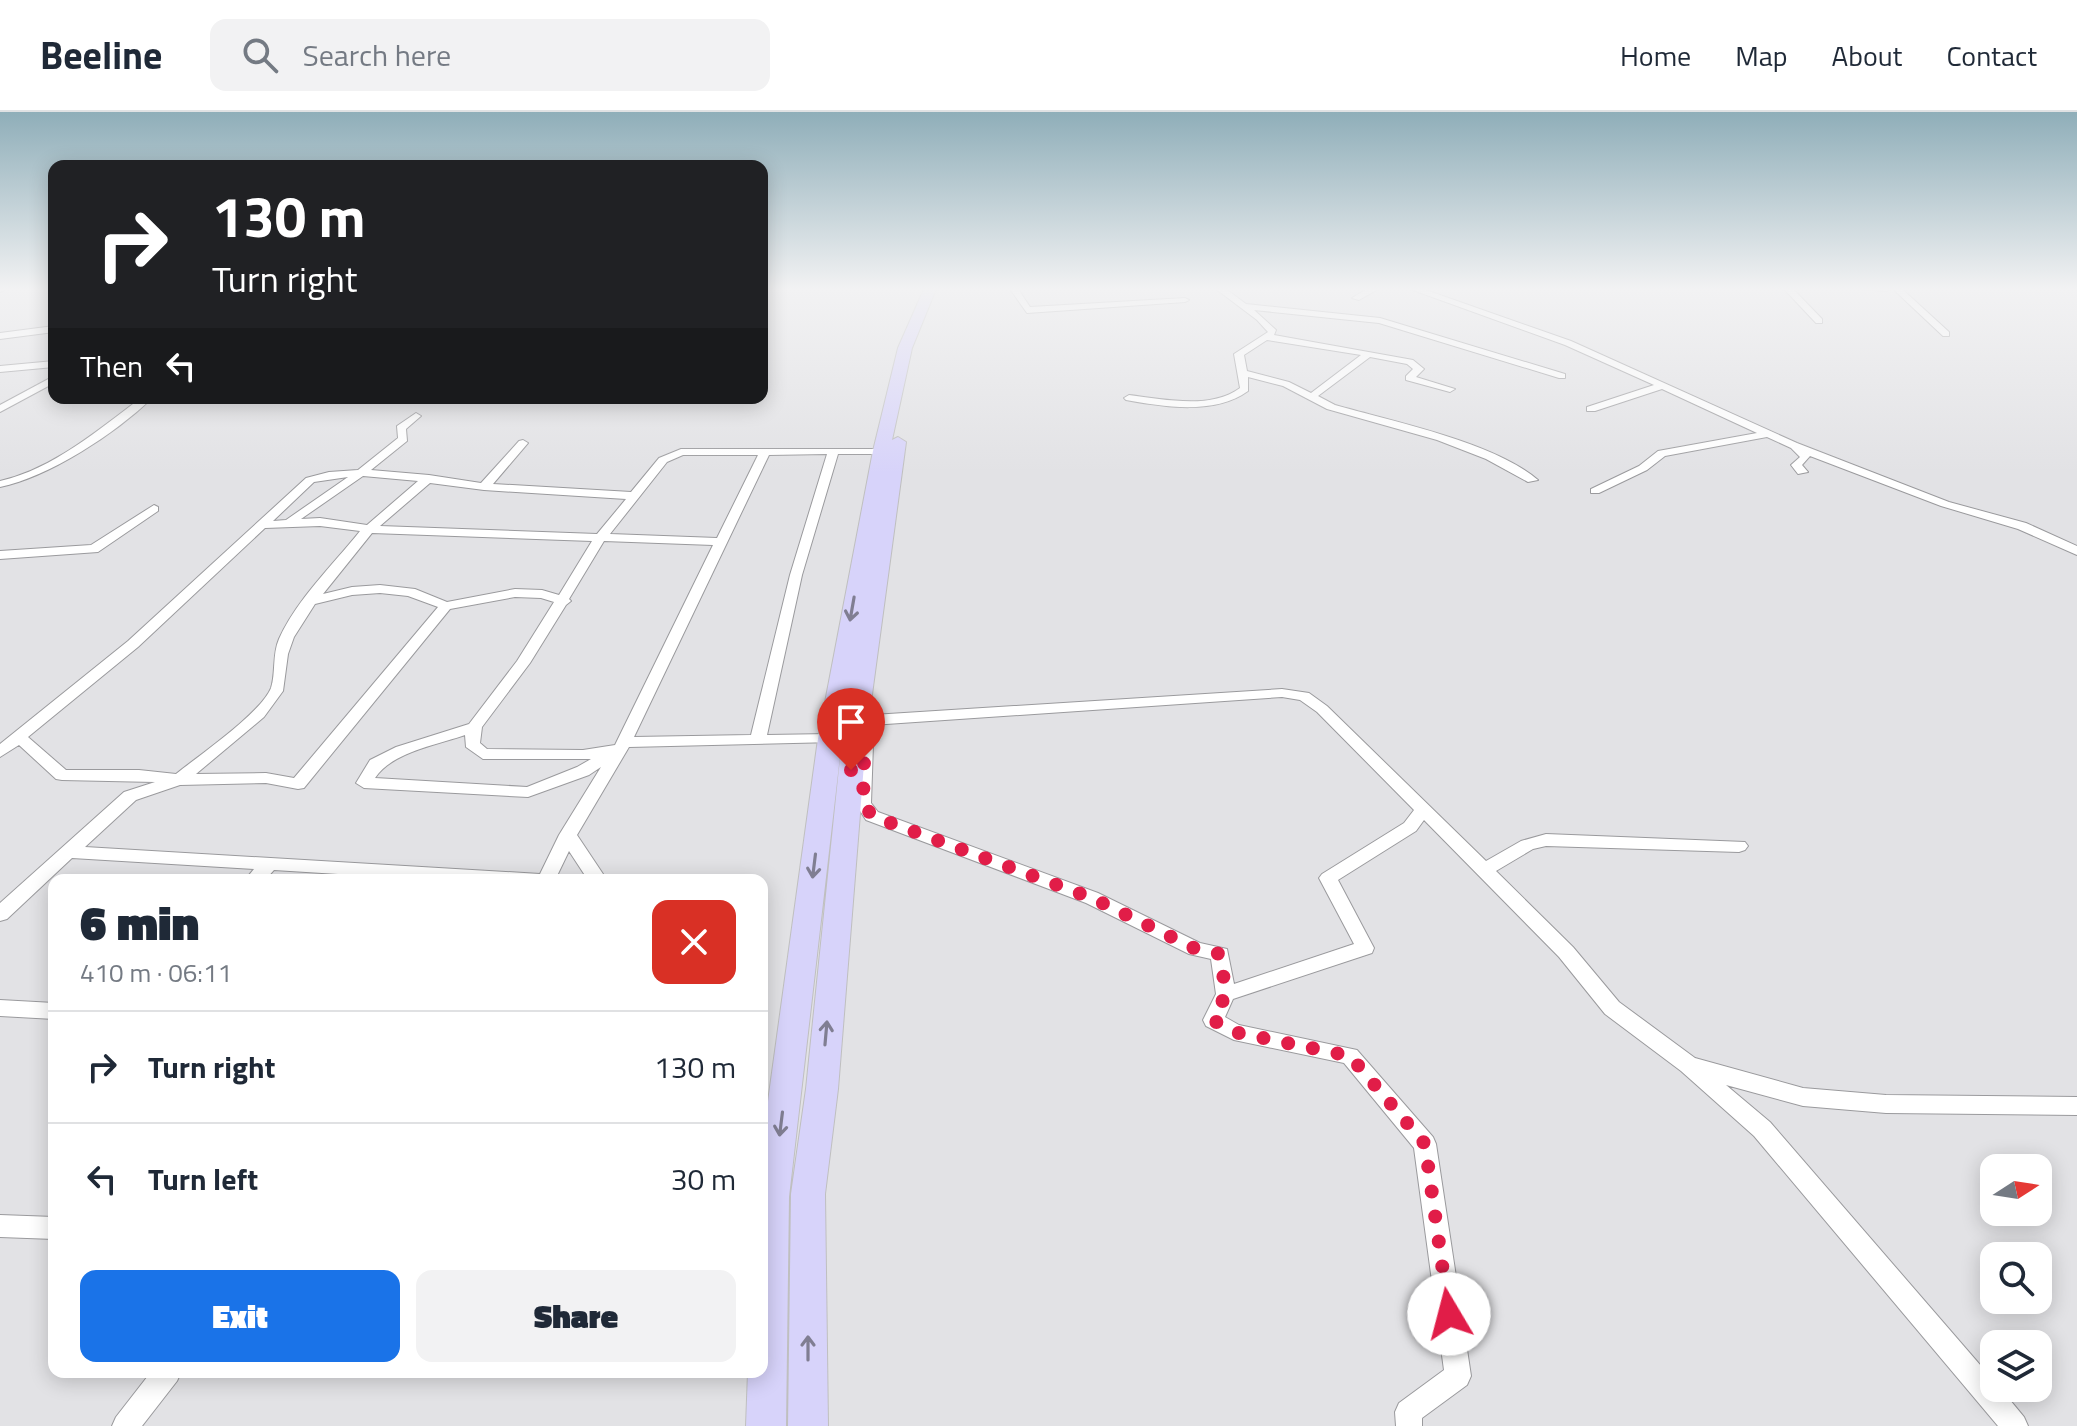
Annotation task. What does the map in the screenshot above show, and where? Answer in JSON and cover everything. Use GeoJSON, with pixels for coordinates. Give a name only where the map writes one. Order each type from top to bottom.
{"type":"FeatureCollection","features":[{"type":"Feature","properties":{"kind":"main road"},"geometry":{"type":"LineString","coordinates":[[808,1426],[808,1194],[861,720],[869,572],[881,451],[904,350]]}},
{"type":"Feature","properties":{"kind":"main road"},"geometry":{"type":"LineString","coordinates":[[768,1190],[830,739],[920,350]]}},
{"type":"Feature","properties":{"kind":"main road"},"geometry":{"type":"LineString","coordinates":[[766,1378],[766,1426]]}},
{"type":"Feature","properties":{"kind":"street"},"geometry":{"type":"LineString","coordinates":[[1129,398],[1182,403],[1226,400],[1245,389],[1239,354],[1245,350]]}},
{"type":"Feature","properties":{"kind":"street"},"geometry":{"type":"LineString","coordinates":[[1346,350],[1410,362],[1419,369],[1409,378],[1450,389]]}},
{"type":"Feature","properties":{"kind":"street"},"geometry":{"type":"LineString","coordinates":[[1471,350],[1562,376]]}},
{"type":"Feature","properties":{"kind":"street"},"geometry":{"type":"LineString","coordinates":[[1585,350],[1793,445],[1945,504],[2022,526],[2077,551]]}},
{"type":"Feature","properties":{"kind":"street"},"geometry":{"type":"LineString","coordinates":[[1311,397],[1368,354]]}},
{"type":"Feature","properties":{"kind":"street"},"geometry":{"type":"LineString","coordinates":[[0,369],[48,365]]}},
{"type":"Feature","properties":{"kind":"street"},"geometry":{"type":"LineString","coordinates":[[1243,373],[1286,384],[1331,407],[1441,438],[1490,457],[1532,480]]}},
{"type":"Feature","properties":{"kind":"street"},"geometry":{"type":"LineString","coordinates":[[0,409],[48,382]]}},
{"type":"Feature","properties":{"kind":"street"},"geometry":{"type":"LineString","coordinates":[[1591,409],[1663,385]]}},
{"type":"Feature","properties":{"kind":"street"},"geometry":{"type":"LineString","coordinates":[[0,493],[5,483],[29,477],[139,404]]}},
{"type":"Feature","properties":{"kind":"street"},"geometry":{"type":"LineString","coordinates":[[289,522],[358,475],[403,439],[401,428],[416,416]]}},
{"type":"Feature","properties":{"kind":"street"},"geometry":{"type":"LineString","coordinates":[[1595,491],[1643,468],[1662,453],[1769,434]]}},
{"type":"Feature","properties":{"kind":"street"},"geometry":{"type":"LineString","coordinates":[[484,487],[523,443]]}},
{"type":"Feature","properties":{"kind":"street"},"geometry":{"type":"LineString","coordinates":[[1793,445],[1806,457],[1796,465],[1802,472]]}},
{"type":"Feature","properties":{"kind":"street"},"geometry":{"type":"LineString","coordinates":[[758,739],[796,575],[834,450]]}},
{"type":"Feature","properties":{"kind":"street"},"geometry":{"type":"LineString","coordinates":[[830,739],[758,739],[621,746],[583,755],[483,754],[472,744],[474,727],[523,663],[601,537],[663,460],[681,452],[881,451]]}},
{"type":"Feature","properties":{"kind":"street"},"geometry":{"type":"LineString","coordinates":[[546,874],[621,746],[765,452]]}},
{"type":"Feature","properties":{"kind":"street"},"geometry":{"type":"LineString","coordinates":[[0,752],[133,644],[310,480],[323,475],[429,478],[484,487],[635,496]]}},
{"type":"Feature","properties":{"kind":"street"},"geometry":{"type":"LineString","coordinates":[[0,914],[130,796],[179,780],[259,714],[278,688],[281,654],[287,637],[310,601],[369,529],[429,478]]}},
{"type":"Feature","properties":{"kind":"street"},"geometry":{"type":"LineString","coordinates":[[0,555],[94,549],[154,509]]}},
{"type":"Feature","properties":{"kind":"street"},"geometry":{"type":"LineString","coordinates":[[261,525],[320,522],[369,529],[720,542]]}},
{"type":"Feature","properties":{"kind":"street"},"geometry":{"type":"LineString","coordinates":[[310,601],[352,591],[380,589],[410,592],[446,606],[515,593],[542,594],[564,601]]}},
{"type":"Feature","properties":{"kind":"street"},"geometry":{"type":"LineString","coordinates":[[19,737],[62,775],[139,775],[179,780],[266,778],[298,784],[446,606]]}},
{"type":"Feature","properties":{"kind":"street"},"geometry":{"type":"LineString","coordinates":[[1409,1426],[1408,1412],[1458,1376],[1425,1144],[1350,1056],[1234,1032],[1213,1020],[1226,994],[1220,954],[1196,949],[1092,898],[872,816],[863,803],[861,720],[1282,693],[1304,696],[1322,709],[1566,952],[1612,1008],[1688,1065],[1762,1129],[2015,1426]]}},
{"type":"Feature","properties":{"kind":"street"},"geometry":{"type":"LineString","coordinates":[[474,727],[402,751],[376,764],[364,783],[528,792],[583,771],[621,746]]}},
{"type":"Feature","properties":{"kind":"street"},"geometry":{"type":"LineString","coordinates":[[1226,994],[1365,948],[1328,878],[1410,827],[1422,811]]}},
{"type":"Feature","properties":{"kind":"street"},"geometry":{"type":"LineString","coordinates":[[568,835],[593,874]]}},
{"type":"Feature","properties":{"kind":"street"},"geometry":{"type":"LineString","coordinates":[[1483,871],[1527,845],[1546,840],[1739,846]]}},
{"type":"Feature","properties":{"kind":"street"},"geometry":{"type":"LineString","coordinates":[[70,852],[447,874]]}},
{"type":"Feature","properties":{"kind":"street"},"geometry":{"type":"LineString","coordinates":[[260,874],[271,863]]}},
{"type":"Feature","properties":{"kind":"street"},"geometry":{"type":"LineString","coordinates":[[0,1008],[48,1011]]}},
{"type":"Feature","properties":{"kind":"street"},"geometry":{"type":"LineString","coordinates":[[1688,1065],[1803,1097],[1886,1104],[2075,1108]]}},
{"type":"Feature","properties":{"kind":"street"},"geometry":{"type":"LineString","coordinates":[[0,1226],[48,1228]]}},
{"type":"Feature","properties":{"kind":"street"},"geometry":{"type":"LineString","coordinates":[[125,1426],[163,1378]]}},
{"type":"Feature","properties":{"kind":"route"},"geometry":{"type":"LineString","coordinates":[[851,770],[857,721],[865,720],[863,803],[872,816],[1092,898],[1196,949],[1220,954],[1226,994],[1213,1020],[1234,1032],[1350,1056],[1425,1144],[1449,1314]]}}]}
